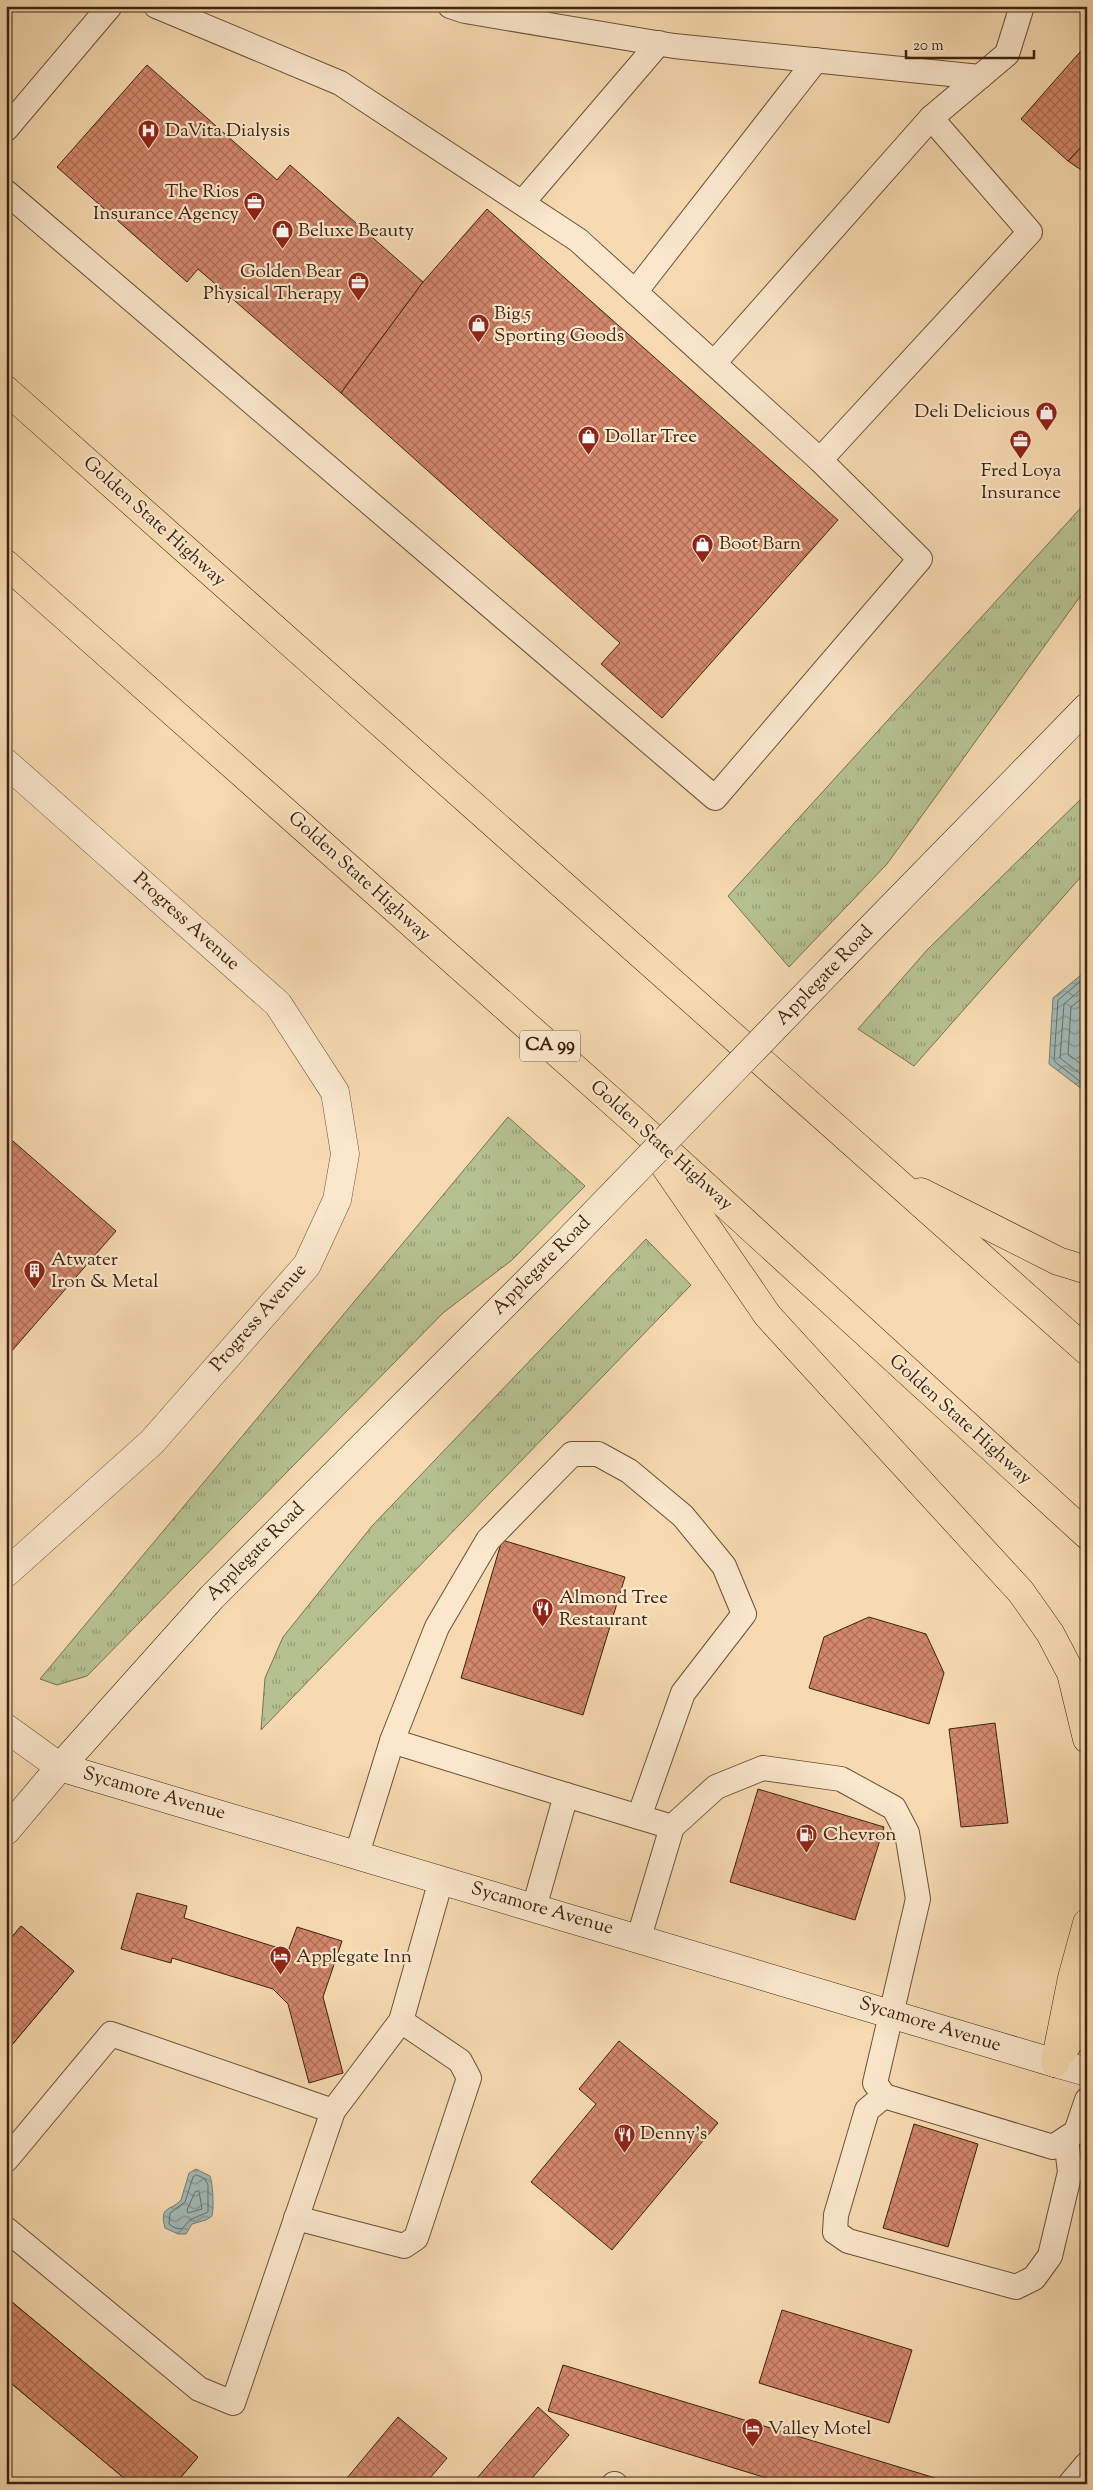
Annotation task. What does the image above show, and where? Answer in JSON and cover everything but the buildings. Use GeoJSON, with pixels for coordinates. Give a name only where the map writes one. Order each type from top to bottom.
{"type":"FeatureCollection","features":[{"type":"Feature","properties":{"kind":"highway","name":"Golden State Highway"},"geometry":{"type":"LineString","coordinates":[[6,390],[1087,1352]]}},
{"type":"Feature","properties":{"kind":"highway","name":"Golden State Highway"},"geometry":{"type":"LineString","coordinates":[[6,564],[632,1119],[1087,1535]]}},
{"type":"Feature","properties":{"kind":"highway"},"geometry":{"type":"LineString","coordinates":[[632,1119],[768,1316],[1021,1592],[1050,1633],[1071,1673],[1087,1738]]}},
{"type":"Feature","properties":{"kind":"highway"},"geometry":{"type":"LineString","coordinates":[[886,1175],[1058,1262],[1087,1270]]}},
{"type":"Feature","properties":{"kind":"highway"},"geometry":{"type":"LineString","coordinates":[[1056,2063],[1072,1978],[1087,1923]]}},
{"type":"Feature","properties":{"kind":"highway"},"geometry":{"type":"LineString","coordinates":[[1056,2063],[1087,2014]]}},
{"type":"Feature","properties":{"kind":"main road","name":"Applegate Road"},"geometry":{"type":"LineString","coordinates":[[6,1832],[60,1766],[212,1597],[561,1248],[1087,707]]}},
{"type":"Feature","properties":{"kind":"main road","name":"Progress Avenue"},"geometry":{"type":"LineString","coordinates":[[6,763],[278,1004],[335,1092],[346,1154],[337,1200],[307,1265],[152,1442],[6,1573]]}},
{"type":"Feature","properties":{"kind":"main road","name":"Sycamore Avenue"},"geometry":{"type":"LineString","coordinates":[[6,1728],[60,1766],[1087,2072]]}},
{"type":"Feature","properties":{"kind":"lane"},"geometry":{"type":"LineString","coordinates":[[6,129],[110,6]]}},
{"type":"Feature","properties":{"kind":"lane"},"geometry":{"type":"LineString","coordinates":[[6,192],[715,798],[920,559],[820,460],[578,240],[340,83],[156,6]]}},
{"type":"Feature","properties":{"kind":"lane"},"geometry":{"type":"LineString","coordinates":[[450,6],[465,11],[659,44],[980,77]]}},
{"type":"Feature","properties":{"kind":"lane"},"geometry":{"type":"LineString","coordinates":[[714,363],[931,118],[1007,54],[1022,6]]}},
{"type":"Feature","properties":{"kind":"lane"},"geometry":{"type":"LineString","coordinates":[[522,203],[659,44]]}},
{"type":"Feature","properties":{"kind":"lane"},"geometry":{"type":"LineString","coordinates":[[635,292],[816,60]]}},
{"type":"Feature","properties":{"kind":"lane"},"geometry":{"type":"LineString","coordinates":[[820,460],[1030,232],[931,118]]}},
{"type":"Feature","properties":{"kind":"lane"},"geometry":{"type":"LineString","coordinates":[[357,1854],[392,1741],[437,1627],[488,1540],[572,1454],[598,1454],[629,1471],[683,1516],[724,1566],[744,1614],[683,1693],[639,1817]]}},
{"type":"Feature","properties":{"kind":"lane"},"geometry":{"type":"LineString","coordinates":[[392,1741],[672,1827]]}},
{"type":"Feature","properties":{"kind":"lane"},"geometry":{"type":"LineString","coordinates":[[639,1938],[672,1827],[716,1787],[763,1768],[841,1779],[894,1808],[907,1833],[918,1899],[875,2083],[884,2096],[1053,2147],[1076,2132],[1087,2100]]}},
{"type":"Feature","properties":{"kind":"lane"},"geometry":{"type":"LineString","coordinates":[[534,1908],[566,1795]]}},
{"type":"Feature","properties":{"kind":"lane"},"geometry":{"type":"LineString","coordinates":[[6,2229],[198,2389],[233,2404],[333,2112],[401,2022],[441,1880]]}},
{"type":"Feature","properties":{"kind":"lane"},"geometry":{"type":"LineString","coordinates":[[296,2218],[404,2246],[416,2238],[469,2078],[460,2061],[401,2022]]}},
{"type":"Feature","properties":{"kind":"lane"},"geometry":{"type":"LineString","coordinates":[[6,2160],[111,2034],[333,2112]]}},
{"type":"Feature","properties":{"kind":"lane"},"geometry":{"type":"LineString","coordinates":[[884,2096],[867,2110],[836,2215],[835,2232],[848,2241],[1016,2287],[1034,2278],[1050,2256],[1070,2172],[1066,2139]]}},
{"type":"Feature","properties":{"kind":"lane"},"geometry":{"type":"LineString","coordinates":[[1070,2484],[1087,2464]]}},
{"type":"Feature","properties":{"kind":"green space"},"geometry":{"type":"Polygon","coordinates":[[[1087,501],[1087,587],[887,864],[789,967],[728,896],[1087,501]]]}},
{"type":"Feature","properties":{"kind":"green space"},"geometry":{"type":"Polygon","coordinates":[[[1087,793],[1087,870],[914,1066],[858,1029],[927,950],[1087,793]]]}},
{"type":"Feature","properties":{"kind":"green space"},"geometry":{"type":"Polygon","coordinates":[[[508,1117],[585,1186],[512,1260],[443,1313],[87,1676],[57,1685],[40,1679],[508,1117]]]}},
{"type":"Feature","properties":{"kind":"green space"},"geometry":{"type":"Polygon","coordinates":[[[646,1239],[691,1285],[261,1730],[265,1678],[283,1637],[372,1526],[646,1239]]]}},
{"type":"Feature","properties":{"kind":"water"},"geometry":{"type":"Polygon","coordinates":[[[1087,970],[1087,1093],[1049,1064],[1053,998],[1087,970]]]}},
{"type":"Feature","properties":{"kind":"water"},"geometry":{"type":"Polygon","coordinates":[[[196,2169],[210,2176],[213,2196],[212,2216],[192,2224],[186,2234],[178,2234],[165,2228],[163,2216],[167,2210],[181,2200],[189,2173],[196,2169]]]}},
{"type":"Feature","properties":{"kind":"place","name":"DaVita Dialysis"},"geometry":{"type":"Point","coordinates":[149,150]}},
{"type":"Feature","properties":{"kind":"place","name":"The Rios Insurance Agency"},"geometry":{"type":"Point","coordinates":[255,222]}},
{"type":"Feature","properties":{"kind":"place","name":"Beluxe Beauty"},"geometry":{"type":"Point","coordinates":[282,250]}},
{"type":"Feature","properties":{"kind":"place","name":"Golden Bear Physical Therapy"},"geometry":{"type":"Point","coordinates":[358,302]}},
{"type":"Feature","properties":{"kind":"place","name":"Big 5 Sporting Goods"},"geometry":{"type":"Point","coordinates":[478,344]}},
{"type":"Feature","properties":{"kind":"place","name":"Deli Delicious"},"geometry":{"type":"Point","coordinates":[1046,431]}},
{"type":"Feature","properties":{"kind":"place","name":"Dollar Tree"},"geometry":{"type":"Point","coordinates":[589,456]}},
{"type":"Feature","properties":{"kind":"place","name":"Fred Loya Insurance"},"geometry":{"type":"Point","coordinates":[1021,459]}},
{"type":"Feature","properties":{"kind":"place","name":"Boot Barn"},"geometry":{"type":"Point","coordinates":[703,563]}},
{"type":"Feature","properties":{"kind":"place","name":"Atwater Iron & Metal"},"geometry":{"type":"Point","coordinates":[35,1290]}},
{"type":"Feature","properties":{"kind":"place","name":"Almond Tree Restaurant"},"geometry":{"type":"Point","coordinates":[543,1628]}},
{"type":"Feature","properties":{"kind":"place","name":"Chevron"},"geometry":{"type":"Point","coordinates":[807,1854]}},
{"type":"Feature","properties":{"kind":"place","name":"Applegate Inn"},"geometry":{"type":"Point","coordinates":[280,1976]}},
{"type":"Feature","properties":{"kind":"place","name":"Denny's"},"geometry":{"type":"Point","coordinates":[624,2153]}},
{"type":"Feature","properties":{"kind":"place","name":"Valley Motel"},"geometry":{"type":"Point","coordinates":[752,2448]}}]}
